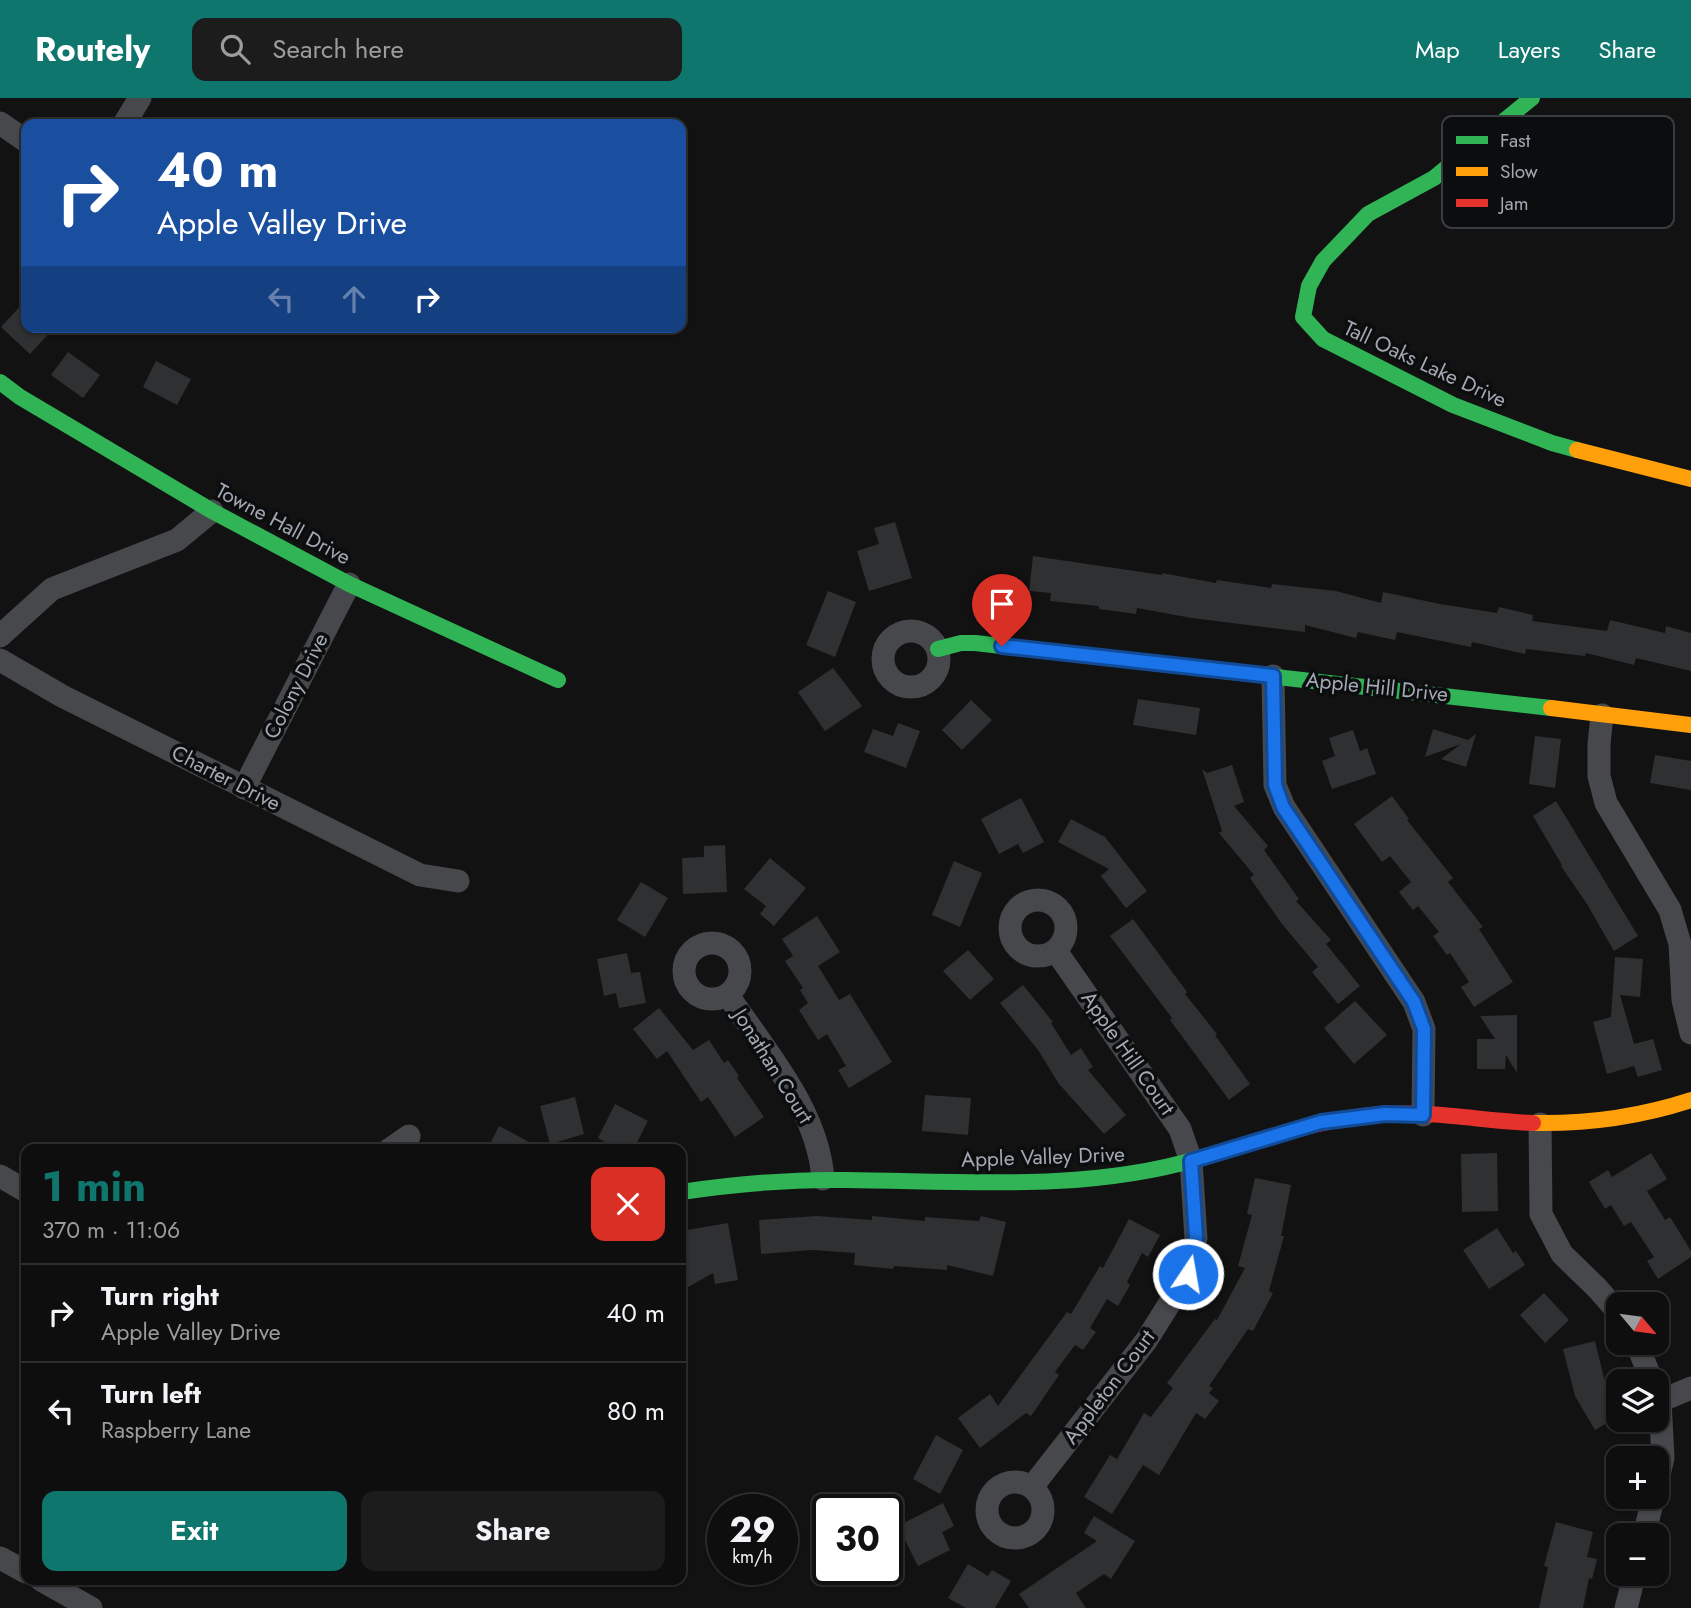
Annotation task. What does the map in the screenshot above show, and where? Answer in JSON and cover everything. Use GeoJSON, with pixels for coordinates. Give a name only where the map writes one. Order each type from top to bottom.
{"type":"FeatureCollection","features":[{"type":"Feature","properties":{"kind":"street"},"geometry":{"type":"LineString","coordinates":[[127,119],[140,98]]}},
{"type":"Feature","properties":{"kind":"street","name":"Tall Oaks Lake Drive"},"geometry":{"type":"LineString","coordinates":[[1510,116],[1532,98]]}},
{"type":"Feature","properties":{"kind":"street"},"geometry":{"type":"LineString","coordinates":[[0,123],[21,138]]}},
{"type":"Feature","properties":{"kind":"street","name":"Tall Oaks Lake Drive"},"geometry":{"type":"LineString","coordinates":[[1442,171],[1368,214],[1323,261],[1309,286],[1303,317],[1323,339],[1452,405],[1552,443],[1691,480]]}},
{"type":"Feature","properties":{"kind":"street","name":"Towne Hall Drive"},"geometry":{"type":"LineString","coordinates":[[0,382],[20,397],[212,511],[349,584],[558,681]]}},
{"type":"Feature","properties":{"kind":"street"},"geometry":{"type":"LineString","coordinates":[[0,636],[52,589],[177,540],[212,511]]}},
{"type":"Feature","properties":{"kind":"street","name":"Colony Drive"},"geometry":{"type":"LineString","coordinates":[[244,788],[349,584]]}},
{"type":"Feature","properties":{"kind":"street","name":"Apple Hill Drive"},"geometry":{"type":"LineString","coordinates":[[938,649],[961,643],[975,643],[1409,690],[1691,725]]}},
{"type":"Feature","properties":{"kind":"street","name":"Charter Drive"},"geometry":{"type":"LineString","coordinates":[[0,660],[62,696],[420,875],[458,881]]}},
{"type":"Feature","properties":{"kind":"street"},"geometry":{"type":"LineString","coordinates":[[1273,676],[1275,785],[1283,807],[1414,1002],[1424,1029],[1423,1115]]}},
{"type":"Feature","properties":{"kind":"street"},"geometry":{"type":"LineString","coordinates":[[1602,715],[1599,776],[1606,803],[1670,910],[1680,944],[1683,1000],[1691,1033]]}},
{"type":"Feature","properties":{"kind":"street","name":"Apple Hill Court"},"geometry":{"type":"LineString","coordinates":[[1056,951],[1180,1129],[1191,1161]]}},
{"type":"Feature","properties":{"kind":"street","name":"Jonathan Court"},"geometry":{"type":"LineString","coordinates":[[727,995],[808,1116],[817,1139],[823,1179]]}},
{"type":"Feature","properties":{"kind":"street","name":"Apple Valley Drive"},"geometry":{"type":"LineString","coordinates":[[686,1191],[747,1182],[823,1179],[1015,1183],[1134,1175],[1321,1122],[1385,1114],[1540,1124],[1607,1121],[1652,1112],[1691,1100]]}},
{"type":"Feature","properties":{"kind":"street"},"geometry":{"type":"LineString","coordinates":[[1540,1124],[1541,1214],[1562,1254],[1606,1298]]}},
{"type":"Feature","properties":{"kind":"street"},"geometry":{"type":"LineString","coordinates":[[398,1144],[409,1136]]}},
{"type":"Feature","properties":{"kind":"street","name":"Appleton Court"},"geometry":{"type":"LineString","coordinates":[[1032,1487],[1146,1341],[1188,1274],[1196,1238],[1191,1161]]}},
{"type":"Feature","properties":{"kind":"street"},"geometry":{"type":"LineString","coordinates":[[0,1176],[21,1188]]}},
{"type":"Feature","properties":{"kind":"street"},"geometry":{"type":"LineString","coordinates":[[1669,1390],[1691,1388]]}},
{"type":"Feature","properties":{"kind":"street"},"geometry":{"type":"LineString","coordinates":[[0,1558],[21,1569]]}},
{"type":"Feature","properties":{"kind":"street"},"geometry":{"type":"LineString","coordinates":[[50,1585],[92,1608]]}},
{"type":"Feature","properties":{"kind":"street"},"geometry":{"type":"LineString","coordinates":[[1626,1608],[1632,1586]]}},
{"type":"Feature","properties":{"kind":"building"},"geometry":{"type":"Polygon","coordinates":[[[21,305],[21,333],[49,333],[30,354],[1,327],[21,305]]]}},
{"type":"Feature","properties":{"kind":"building"},"geometry":{"type":"Polygon","coordinates":[[[68,352],[100,375],[83,398],[51,375],[68,352]]]}},
{"type":"Feature","properties":{"kind":"building"},"geometry":{"type":"Polygon","coordinates":[[[156,361],[191,379],[177,405],[143,387],[156,361]]]}},
{"type":"Feature","properties":{"kind":"building"},"geometry":{"type":"Polygon","coordinates":[[[895,522],[912,578],[869,591],[857,551],[879,544],[874,528],[895,522]]]}},
{"type":"Feature","properties":{"kind":"building"},"geometry":{"type":"Polygon","coordinates":[[[1033,556],[1216,583],[1217,580],[1271,588],[1272,584],[1336,591],[1381,603],[1383,592],[1497,613],[1499,607],[1533,615],[1532,621],[1607,631],[1610,620],[1665,633],[1666,626],[1691,633],[1691,671],[1636,658],[1634,665],[1586,653],[1585,656],[1526,649],[1525,654],[1472,642],[1471,647],[1397,632],[1395,640],[1358,632],[1356,638],[1305,625],[1305,632],[1192,618],[1137,608],[1136,614],[1099,609],[1099,606],[1050,601],[1051,593],[1029,591],[1033,556]]]}},
{"type":"Feature","properties":{"kind":"building"},"geometry":{"type":"Polygon","coordinates":[[[828,591],[856,602],[835,657],[806,645],[828,591]]]}},
{"type":"Feature","properties":{"kind":"building"},"geometry":{"type":"Polygon","coordinates":[[[833,668],[862,706],[825,731],[798,692],[833,668]]]}},
{"type":"Feature","properties":{"kind":"building"},"geometry":{"type":"Polygon","coordinates":[[[1138,699],[1200,708],[1196,735],[1133,725],[1138,699]]]}},
{"type":"Feature","properties":{"kind":"building"},"geometry":{"type":"Polygon","coordinates":[[[971,700],[992,720],[962,750],[942,730],[971,700]]]}},
{"type":"Feature","properties":{"kind":"building"},"geometry":{"type":"Polygon","coordinates":[[[898,723],[920,731],[906,768],[864,752],[873,729],[893,736],[898,723]]]}},
{"type":"Feature","properties":{"kind":"building"},"geometry":{"type":"Polygon","coordinates":[[[1433,729],[1468,740],[1476,734],[1466,767],[1441,759],[1461,744],[1425,757],[1433,729]]]}},
{"type":"Feature","properties":{"kind":"building"},"geometry":{"type":"Polygon","coordinates":[[[1353,730],[1360,751],[1367,748],[1376,774],[1332,789],[1322,761],[1335,756],[1329,738],[1353,730]]]}},
{"type":"Feature","properties":{"kind":"building"},"geometry":{"type":"Polygon","coordinates":[[[1535,736],[1561,739],[1555,788],[1529,784],[1535,736]]]}},
{"type":"Feature","properties":{"kind":"building"},"geometry":{"type":"Polygon","coordinates":[[[1655,755],[1691,761],[1691,790],[1650,783],[1655,755]]]}},
{"type":"Feature","properties":{"kind":"building"},"geometry":{"type":"Polygon","coordinates":[[[1232,765],[1244,802],[1234,806],[1268,846],[1264,850],[1299,899],[1296,901],[1331,940],[1326,944],[1360,986],[1338,1004],[1312,972],[1318,967],[1282,924],[1250,878],[1254,875],[1219,833],[1222,831],[1202,769],[1207,773],[1232,765]]]}},
{"type":"Feature","properties":{"kind":"building"},"geometry":{"type":"Polygon","coordinates":[[[1392,796],[1409,819],[1407,820],[1453,878],[1448,882],[1483,927],[1479,929],[1513,982],[1474,1007],[1461,987],[1469,982],[1450,953],[1447,955],[1433,936],[1439,932],[1418,906],[1413,910],[1399,892],[1411,882],[1390,856],[1382,862],[1354,824],[1392,796]]]}},
{"type":"Feature","properties":{"kind":"building"},"geometry":{"type":"Polygon","coordinates":[[[1021,798],[1044,842],[1023,853],[1018,844],[999,854],[981,819],[1021,798]]]}},
{"type":"Feature","properties":{"kind":"building"},"geometry":{"type":"Polygon","coordinates":[[[1556,801],[1638,936],[1614,951],[1533,816],[1556,801]]]}},
{"type":"Feature","properties":{"kind":"building"},"geometry":{"type":"Polygon","coordinates":[[[1071,819],[1105,837],[1147,891],[1126,908],[1101,876],[1109,869],[1058,842],[1071,819]]]}},
{"type":"Feature","properties":{"kind":"building"},"geometry":{"type":"Polygon","coordinates":[[[725,845],[727,892],[683,894],[682,858],[704,857],[704,846],[725,845]]]}},
{"type":"Feature","properties":{"kind":"building"},"geometry":{"type":"Polygon","coordinates":[[[770,858],[806,888],[774,926],[760,914],[766,906],[744,889],[770,858]]]}},
{"type":"Feature","properties":{"kind":"building"},"geometry":{"type":"Polygon","coordinates":[[[954,861],[982,873],[960,927],[932,915],[954,861]]]}},
{"type":"Feature","properties":{"kind":"building"},"geometry":{"type":"Polygon","coordinates":[[[641,882],[668,898],[645,937],[617,920],[641,882]]]}},
{"type":"Feature","properties":{"kind":"building"},"geometry":{"type":"Polygon","coordinates":[[[817,916],[840,952],[818,966],[839,1000],[850,994],[892,1062],[849,1088],[838,1070],[846,1066],[827,1034],[818,1040],[799,1010],[808,1003],[800,990],[803,988],[785,961],[793,956],[782,939],[817,916]]]}},
{"type":"Feature","properties":{"kind":"building"},"geometry":{"type":"Polygon","coordinates":[[[1133,919],[1250,1084],[1229,1100],[1110,936],[1133,919]]]}},
{"type":"Feature","properties":{"kind":"building"},"geometry":{"type":"Polygon","coordinates":[[[968,950],[994,979],[970,1000],[943,971],[968,950]]]}},
{"type":"Feature","properties":{"kind":"building"},"geometry":{"type":"Polygon","coordinates":[[[627,953],[631,973],[640,972],[646,1003],[619,1008],[616,993],[604,996],[597,959],[627,953]]]}},
{"type":"Feature","properties":{"kind":"building"},"geometry":{"type":"Polygon","coordinates":[[[1615,957],[1643,959],[1640,997],[1620,995],[1634,1044],[1653,1039],[1662,1070],[1638,1077],[1634,1066],[1607,1074],[1593,1022],[1611,1017],[1615,957]]]}},
{"type":"Feature","properties":{"kind":"building"},"geometry":{"type":"Polygon","coordinates":[[[1023,985],[1053,1022],[1051,1023],[1071,1055],[1081,1048],[1093,1067],[1088,1070],[1126,1115],[1104,1134],[1059,1084],[1038,1050],[1000,1003],[1023,985]]]}},
{"type":"Feature","properties":{"kind":"building"},"geometry":{"type":"Polygon","coordinates":[[[1355,1001],[1387,1035],[1354,1064],[1324,1028],[1355,1001]]]}},
{"type":"Feature","properties":{"kind":"building"},"geometry":{"type":"Polygon","coordinates":[[[659,1008],[693,1050],[709,1040],[724,1063],[728,1060],[764,1117],[735,1137],[708,1097],[701,1102],[667,1051],[657,1059],[633,1029],[659,1008]]]}},
{"type":"Feature","properties":{"kind":"building"},"geometry":{"type":"Polygon","coordinates":[[[1517,1015],[1517,1073],[1506,1055],[1505,1069],[1477,1069],[1477,1039],[1495,1039],[1480,1016],[1517,1015]]]}},
{"type":"Feature","properties":{"kind":"building"},"geometry":{"type":"Polygon","coordinates":[[[925,1095],[971,1098],[968,1135],[922,1131],[925,1095]]]}},
{"type":"Feature","properties":{"kind":"building"},"geometry":{"type":"Polygon","coordinates":[[[575,1097],[584,1134],[550,1144],[540,1106],[575,1097]]]}},
{"type":"Feature","properties":{"kind":"building"},"geometry":{"type":"Polygon","coordinates":[[[615,1104],[648,1121],[636,1144],[608,1144],[598,1138],[615,1104]]]}},
{"type":"Feature","properties":{"kind":"building"},"geometry":{"type":"Polygon","coordinates":[[[499,1126],[533,1144],[490,1144],[499,1126]]]}},
{"type":"Feature","properties":{"kind":"building"},"geometry":{"type":"Polygon","coordinates":[[[1497,1153],[1498,1211],[1462,1212],[1461,1154],[1497,1153]]]}},
{"type":"Feature","properties":{"kind":"building"},"geometry":{"type":"Polygon","coordinates":[[[1651,1153],[1667,1179],[1647,1191],[1665,1220],[1670,1217],[1691,1251],[1691,1257],[1658,1279],[1647,1261],[1654,1257],[1631,1222],[1624,1226],[1611,1205],[1605,1209],[1589,1182],[1608,1170],[1612,1177],[1651,1153]]]}},
{"type":"Feature","properties":{"kind":"building"},"geometry":{"type":"Polygon","coordinates":[[[1255,1178],[1291,1185],[1281,1236],[1284,1236],[1269,1291],[1273,1293],[1253,1331],[1248,1329],[1209,1386],[1213,1388],[1209,1393],[1219,1401],[1205,1419],[1196,1413],[1159,1475],[1143,1465],[1112,1514],[1084,1497],[1110,1455],[1117,1459],[1144,1413],[1151,1417],[1173,1388],[1167,1383],[1215,1319],[1217,1320],[1245,1268],[1238,1266],[1252,1215],[1247,1214],[1255,1178]]]}},
{"type":"Feature","properties":{"kind":"building"},"geometry":{"type":"Polygon","coordinates":[[[817,1216],[872,1220],[872,1216],[925,1221],[925,1217],[979,1221],[981,1216],[1006,1222],[993,1276],[947,1265],[947,1270],[854,1265],[855,1253],[812,1250],[761,1254],[759,1220],[817,1216]]]}},
{"type":"Feature","properties":{"kind":"building"},"geometry":{"type":"Polygon","coordinates":[[[1129,1219],[1160,1235],[1148,1257],[1142,1253],[1127,1282],[1130,1285],[1118,1306],[1107,1299],[1090,1328],[1096,1332],[1083,1350],[1075,1345],[1055,1372],[1059,1375],[1031,1416],[1026,1413],[980,1448],[958,1418],[990,1394],[998,1406],[1067,1312],[1071,1314],[1100,1266],[1103,1268],[1129,1219]]]}},
{"type":"Feature","properties":{"kind":"building"},"geometry":{"type":"Polygon","coordinates":[[[728,1223],[738,1280],[715,1284],[713,1273],[686,1288],[686,1230],[728,1223]]]}},
{"type":"Feature","properties":{"kind":"building"},"geometry":{"type":"Polygon","coordinates":[[[1497,1228],[1513,1253],[1516,1251],[1525,1265],[1489,1289],[1463,1250],[1497,1228]]]}},
{"type":"Feature","properties":{"kind":"building"},"geometry":{"type":"Polygon","coordinates":[[[1544,1293],[1569,1320],[1545,1343],[1520,1315],[1544,1293]]]}},
{"type":"Feature","properties":{"kind":"building"},"geometry":{"type":"Polygon","coordinates":[[[1595,1341],[1606,1384],[1606,1424],[1595,1430],[1575,1396],[1563,1349],[1595,1341]]]}},
{"type":"Feature","properties":{"kind":"building"},"geometry":{"type":"Polygon","coordinates":[[[936,1435],[963,1450],[940,1494],[913,1479],[936,1435]]]}},
{"type":"Feature","properties":{"kind":"building"},"geometry":{"type":"Polygon","coordinates":[[[943,1503],[954,1526],[942,1532],[950,1550],[918,1566],[903,1536],[903,1523],[943,1503]]]}},
{"type":"Feature","properties":{"kind":"building"},"geometry":{"type":"Polygon","coordinates":[[[1094,1516],[1135,1541],[1111,1579],[1104,1574],[1076,1593],[1086,1608],[1029,1608],[1019,1594],[1097,1541],[1084,1533],[1094,1516]]]}},
{"type":"Feature","properties":{"kind":"building"},"geometry":{"type":"Polygon","coordinates":[[[1556,1522],[1593,1532],[1587,1557],[1597,1559],[1592,1579],[1589,1578],[1583,1608],[1539,1608],[1548,1567],[1544,1566],[1556,1522]]]}},
{"type":"Feature","properties":{"kind":"building"},"geometry":{"type":"Polygon","coordinates":[[[968,1564],[988,1576],[992,1570],[1011,1581],[995,1608],[966,1608],[948,1598],[968,1564]]]}},
{"type":"Feature","properties":{"kind":"traffic: fast"},"geometry":{"type":"LineString","coordinates":[[1510,116],[1532,98]]}},
{"type":"Feature","properties":{"kind":"traffic: fast"},"geometry":{"type":"LineString","coordinates":[[1442,171],[1368,214],[1323,261],[1309,286],[1303,317],[1323,339],[1453,405],[1577,450]]}},
{"type":"Feature","properties":{"kind":"traffic: fast"},"geometry":{"type":"LineString","coordinates":[[0,382],[20,397],[212,511],[349,584],[558,680]]}},
{"type":"Feature","properties":{"kind":"traffic: fast"},"geometry":{"type":"LineString","coordinates":[[938,649],[961,643],[975,643],[1551,708]]}},
{"type":"Feature","properties":{"kind":"traffic: fast"},"geometry":{"type":"LineString","coordinates":[[686,1191],[805,1180],[1067,1180],[1111,1176],[1197,1159]]}},
{"type":"Feature","properties":{"kind":"traffic: slow"},"geometry":{"type":"LineString","coordinates":[[1577,450],[1691,479]]}},
{"type":"Feature","properties":{"kind":"traffic: slow"},"geometry":{"type":"LineString","coordinates":[[1551,708],[1691,725]]}},
{"type":"Feature","properties":{"kind":"traffic: slow"},"geometry":{"type":"LineString","coordinates":[[1533,1123],[1613,1118],[1691,1100]]}},
{"type":"Feature","properties":{"kind":"traffic: jam"},"geometry":{"type":"LineString","coordinates":[[1197,1159],[1289,1131],[1360,1116],[1421,1114],[1533,1123]]}},
{"type":"Feature","properties":{"kind":"route"},"geometry":{"type":"LineString","coordinates":[[1002,646],[1273,676],[1275,785],[1283,807],[1414,1002],[1424,1029],[1423,1115],[1385,1114],[1321,1122],[1191,1161],[1196,1238],[1188,1274]]}}]}
